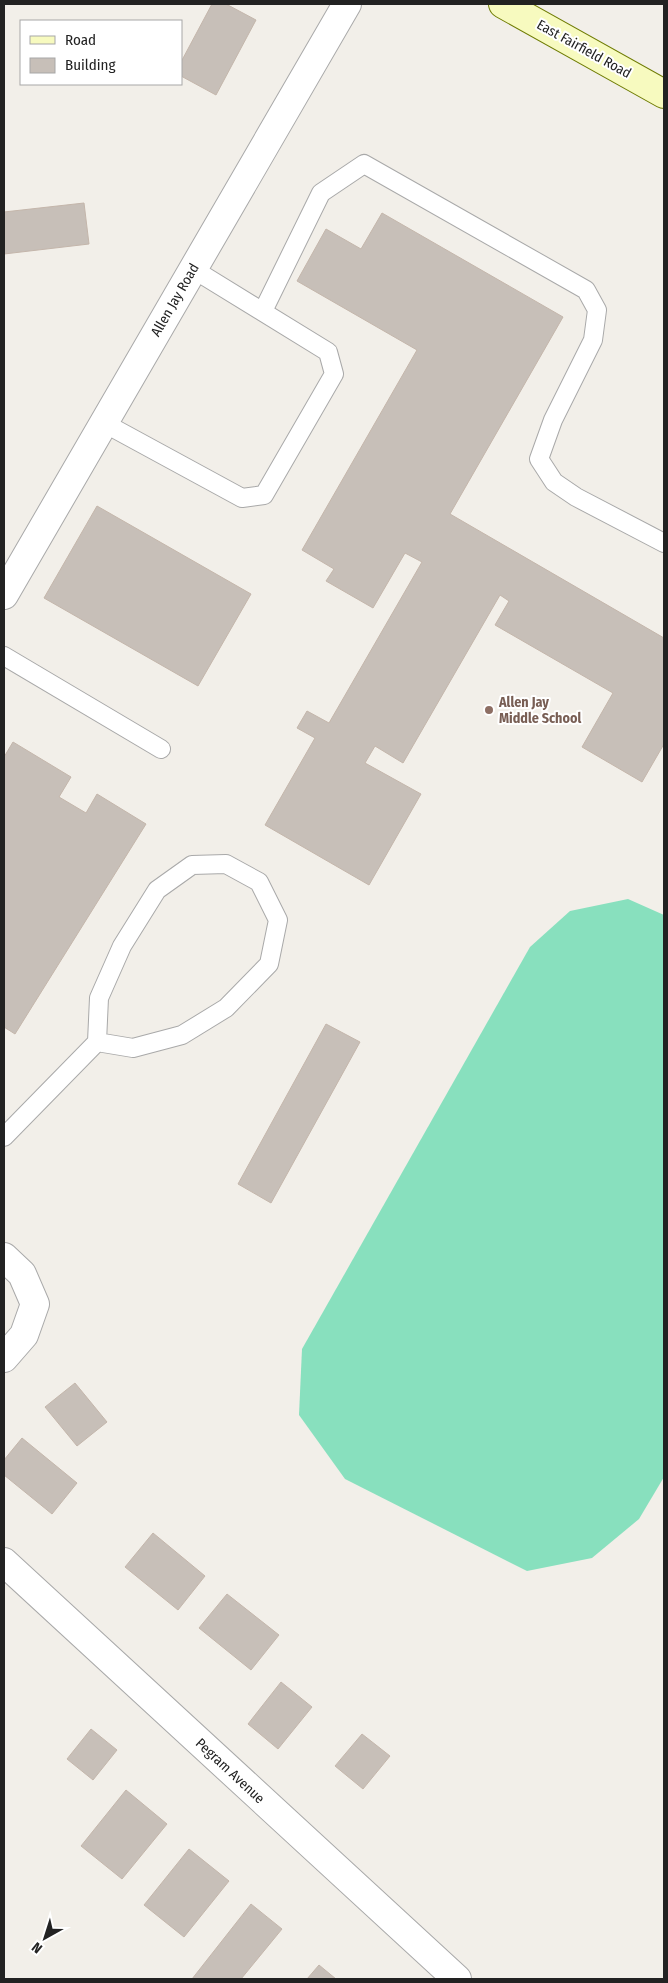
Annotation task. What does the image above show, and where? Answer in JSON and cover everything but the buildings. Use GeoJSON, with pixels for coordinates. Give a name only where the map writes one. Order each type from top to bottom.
{"type":"FeatureCollection","features":[{"type":"Feature","properties":{"kind":"main road","name":"East Fairfield Road"},"geometry":{"type":"LineString","coordinates":[[503,4],[664,94]]}},
{"type":"Feature","properties":{"kind":"street","name":"Allen Jay Road"},"geometry":{"type":"LineString","coordinates":[[4,595],[347,4]]}},
{"type":"Feature","properties":{"kind":"street"},"geometry":{"type":"LineString","coordinates":[[4,1256],[22,1274],[35,1304],[24,1335],[4,1358]]}},
{"type":"Feature","properties":{"kind":"street","name":"Pegram Avenue"},"geometry":{"type":"LineString","coordinates":[[4,1562],[457,1979]]}},
{"type":"Feature","properties":{"kind":"lane"},"geometry":{"type":"LineString","coordinates":[[262,312],[321,193],[364,164],[586,290],[597,310],[593,340],[554,420],[539,459],[554,482],[576,496],[664,543]]}},
{"type":"Feature","properties":{"kind":"lane"},"geometry":{"type":"LineString","coordinates":[[104,423],[242,498],[264,495],[334,374],[328,352],[193,269]]}},
{"type":"Feature","properties":{"kind":"lane"},"geometry":{"type":"LineString","coordinates":[[4,656],[161,749]]}},
{"type":"Feature","properties":{"kind":"lane"},"geometry":{"type":"LineString","coordinates":[[4,1137],[97,1042],[99,998],[122,946],[157,890],[192,865],[226,864],[259,882],[278,920],[269,964],[226,1008],[182,1035],[133,1048],[97,1042]]}},
{"type":"Feature","properties":{"kind":"green space"},"geometry":{"type":"Polygon","coordinates":[[[628,899],[664,915],[664,1477],[639,1519],[592,1558],[527,1571],[345,1479],[299,1415],[302,1349],[530,947],[570,911],[628,899]]]}},
{"type":"Feature","properties":{"kind":"place","name":"Allen Jay Middle School"},"geometry":{"type":"Point","coordinates":[489,710]}}]}
